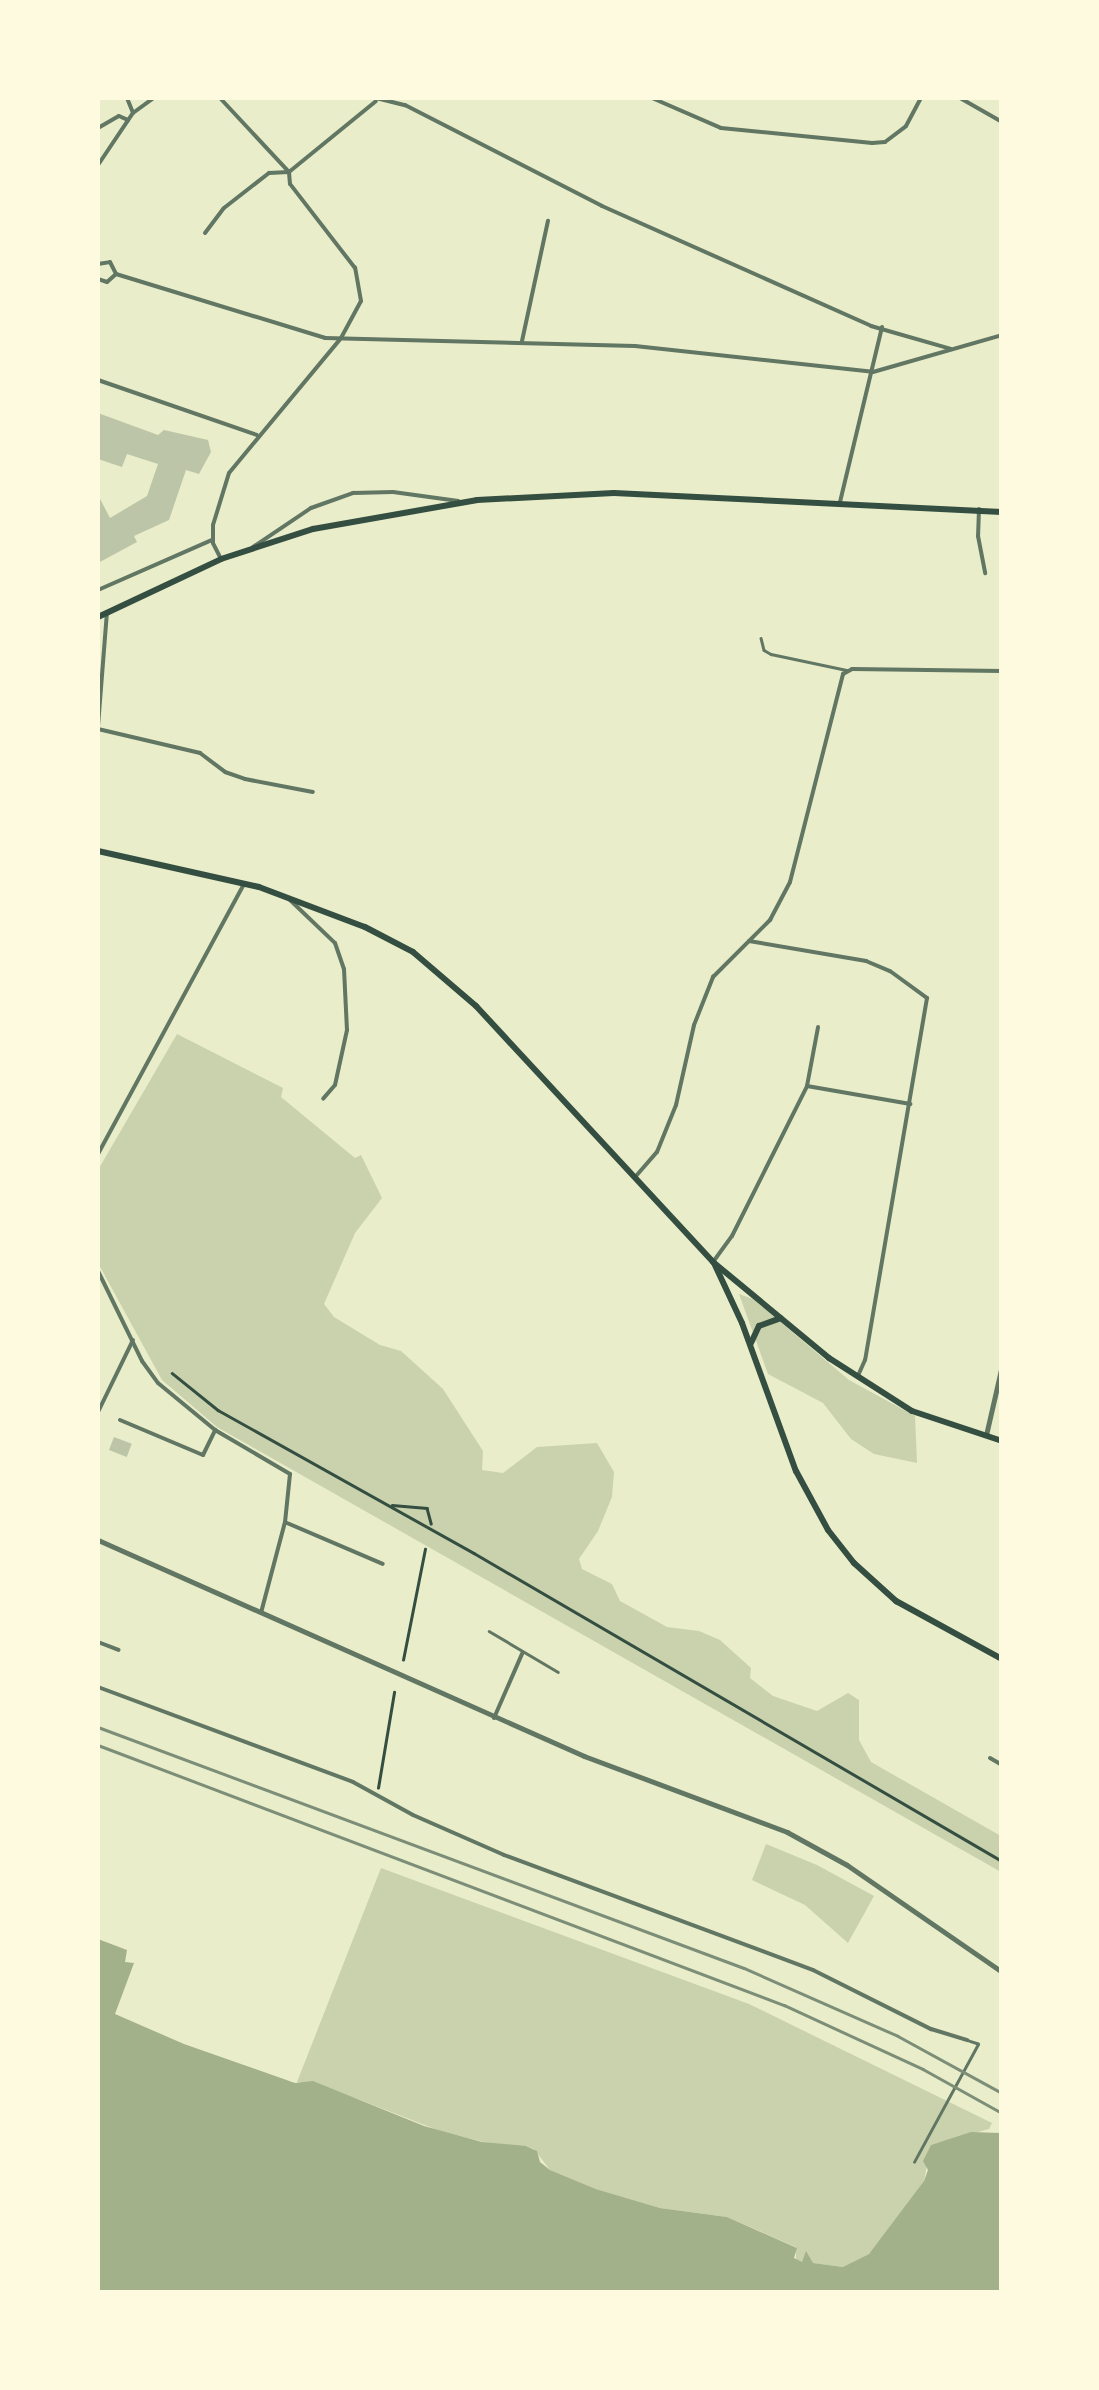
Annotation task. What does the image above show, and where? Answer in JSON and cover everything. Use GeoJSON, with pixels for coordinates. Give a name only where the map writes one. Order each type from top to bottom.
{"type":"FeatureCollection","features":[{"type":"Feature","properties":{"kind":"main road"},"geometry":{"type":"LineString","coordinates":[[98,617],[250,549],[374,515],[463,502],[614,494],[984,508],[1002,512]]}},
{"type":"Feature","properties":{"kind":"main road"},"geometry":{"type":"LineString","coordinates":[[984,508],[1002,504]]}},
{"type":"Feature","properties":{"kind":"main road"},"geometry":{"type":"LineString","coordinates":[[98,851],[244,882],[286,896],[377,932],[436,969],[714,1262],[857,1378],[926,1417],[1002,1440]]}},
{"type":"Feature","properties":{"kind":"main road"},"geometry":{"type":"LineString","coordinates":[[714,1262],[751,1346],[801,1483],[836,1541],[896,1601],[1002,1658]]}},
{"type":"Feature","properties":{"kind":"main road"},"geometry":{"type":"LineString","coordinates":[[751,1346],[759,1326],[782,1318]]}},
{"type":"Feature","properties":{"kind":"street"},"geometry":{"type":"LineString","coordinates":[[127,98],[133,113]]}},
{"type":"Feature","properties":{"kind":"street"},"geometry":{"type":"LineString","coordinates":[[98,166],[133,113],[154,98]]}},
{"type":"Feature","properties":{"kind":"street"},"geometry":{"type":"LineString","coordinates":[[220,98],[289,172],[290,184],[360,278],[360,308],[341,338],[257,435],[223,484],[212,540],[221,560]]}},
{"type":"Feature","properties":{"kind":"street"},"geometry":{"type":"LineString","coordinates":[[205,232],[224,208],[270,173],[289,172],[378,98],[404,105],[602,206],[882,327],[952,350]]}},
{"type":"Feature","properties":{"kind":"street"},"geometry":{"type":"LineString","coordinates":[[652,98],[720,128],[872,143],[886,142],[906,126],[921,98]]}},
{"type":"Feature","properties":{"kind":"street"},"geometry":{"type":"LineString","coordinates":[[960,98],[1002,122]]}},
{"type":"Feature","properties":{"kind":"street"},"geometry":{"type":"LineString","coordinates":[[98,128],[119,116],[128,120]]}},
{"type":"Feature","properties":{"kind":"street"},"geometry":{"type":"LineString","coordinates":[[522,340],[548,221]]}},
{"type":"Feature","properties":{"kind":"street"},"geometry":{"type":"LineString","coordinates":[[98,262],[113,264],[116,274]]}},
{"type":"Feature","properties":{"kind":"street"},"geometry":{"type":"LineString","coordinates":[[116,274],[310,336],[635,346],[872,372],[1001,334]]}},
{"type":"Feature","properties":{"kind":"street"},"geometry":{"type":"LineString","coordinates":[[99,283],[111,281],[116,274]]}},
{"type":"Feature","properties":{"kind":"street"},"geometry":{"type":"LineString","coordinates":[[840,503],[882,327]]}},
{"type":"Feature","properties":{"kind":"street"},"geometry":{"type":"LineString","coordinates":[[98,380],[257,435]]}},
{"type":"Feature","properties":{"kind":"street"},"geometry":{"type":"LineString","coordinates":[[250,549],[311,508],[354,493],[393,492],[463,502]]}},
{"type":"Feature","properties":{"kind":"street"},"geometry":{"type":"LineString","coordinates":[[984,508],[978,536],[985,573]]}},
{"type":"Feature","properties":{"kind":"street"},"geometry":{"type":"LineString","coordinates":[[98,590],[212,540]]}},
{"type":"Feature","properties":{"kind":"street"},"geometry":{"type":"LineString","coordinates":[[107,612],[98,728],[200,753],[245,779],[312,792]]}},
{"type":"Feature","properties":{"kind":"street"},"geometry":{"type":"LineString","coordinates":[[634,1177],[657,1152],[676,1105],[703,997],[713,977],[770,920],[790,882],[843,674],[852,669],[1002,671]]}},
{"type":"Feature","properties":{"kind":"street"},"geometry":{"type":"LineString","coordinates":[[98,1154],[244,882]]}},
{"type":"Feature","properties":{"kind":"street"},"geometry":{"type":"LineString","coordinates":[[286,896],[335,943],[343,967],[347,1030],[335,1085],[323,1098]]}},
{"type":"Feature","properties":{"kind":"street"},"geometry":{"type":"LineString","coordinates":[[750,941],[866,961],[890,971],[927,998],[865,1360],[857,1378]]}},
{"type":"Feature","properties":{"kind":"street"},"geometry":{"type":"LineString","coordinates":[[714,1262],[732,1236],[807,1086],[818,1027]]}},
{"type":"Feature","properties":{"kind":"street"},"geometry":{"type":"LineString","coordinates":[[807,1086],[910,1104]]}},
{"type":"Feature","properties":{"kind":"street"},"geometry":{"type":"LineString","coordinates":[[98,1271],[158,1383],[215,1430],[290,1474],[285,1522],[261,1613]]}},
{"type":"Feature","properties":{"kind":"street"},"geometry":{"type":"LineString","coordinates":[[98,1412],[134,1339]]}},
{"type":"Feature","properties":{"kind":"street"},"geometry":{"type":"LineString","coordinates":[[986,1437],[1002,1365]]}},
{"type":"Feature","properties":{"kind":"street"},"geometry":{"type":"LineString","coordinates":[[120,1420],[203,1456],[215,1430]]}},
{"type":"Feature","properties":{"kind":"street"},"geometry":{"type":"LineString","coordinates":[[285,1522],[383,1564]]}},
{"type":"Feature","properties":{"kind":"street"},"geometry":{"type":"LineString","coordinates":[[98,1540],[494,1718],[817,1847],[1002,1972]]}},
{"type":"Feature","properties":{"kind":"street"},"geometry":{"type":"LineString","coordinates":[[98,1642],[119,1650]]}},
{"type":"Feature","properties":{"kind":"street"},"geometry":{"type":"LineString","coordinates":[[494,1718],[522,1654]]}},
{"type":"Feature","properties":{"kind":"street"},"geometry":{"type":"LineString","coordinates":[[98,1687],[337,1775],[504,1854],[812,1970],[931,2029],[967,2040]]}},
{"type":"Feature","properties":{"kind":"street"},"geometry":{"type":"LineString","coordinates":[[990,1758],[1002,1765]]}},
{"type":"Feature","properties":{"kind":"lane"},"geometry":{"type":"LineString","coordinates":[[761,638],[764,650],[771,654],[852,669]]}},
{"type":"Feature","properties":{"kind":"lane"},"geometry":{"type":"LineString","coordinates":[[489,1631],[558,1672]]}},
{"type":"Feature","properties":{"kind":"lane"},"geometry":{"type":"LineString","coordinates":[[914,2162],[978,2044],[967,2040]]}},
{"type":"Feature","properties":{"kind":"path"},"geometry":{"type":"LineString","coordinates":[[172,1373],[218,1410],[474,1553],[1002,1861]]}},
{"type":"Feature","properties":{"kind":"path"},"geometry":{"type":"LineString","coordinates":[[392,1505],[427,1508],[431,1523]]}},
{"type":"Feature","properties":{"kind":"path"},"geometry":{"type":"LineString","coordinates":[[403,1660],[425,1548]]}},
{"type":"Feature","properties":{"kind":"path"},"geometry":{"type":"LineString","coordinates":[[378,1795],[394,1692]]}},
{"type":"Feature","properties":{"kind":"shaded area"},"geometry":{"type":"Polygon","coordinates":[[[177,1034],[283,1088],[281,1097],[355,1158],[361,1155],[382,1198],[355,1233],[324,1304],[334,1317],[380,1345],[401,1351],[443,1389],[483,1451],[482,1470],[503,1473],[537,1447],[597,1443],[614,1472],[612,1497],[598,1531],[579,1559],[582,1569],[612,1584],[620,1601],[667,1627],[699,1631],[720,1640],[751,1668],[750,1678],[773,1696],[817,1711],[848,1693],[859,1700],[859,1740],[871,1762],[1001,1836],[1001,1872],[217,1427],[162,1380],[98,1263],[98,1170],[177,1034]]]}},
{"type":"Feature","properties":{"kind":"shaded area"},"geometry":{"type":"Polygon","coordinates":[[[739,1294],[753,1299],[849,1380],[915,1416],[917,1463],[874,1454],[851,1439],[823,1403],[768,1374],[739,1294]]]}},
{"type":"Feature","properties":{"kind":"shaded area"},"geometry":{"type":"Polygon","coordinates":[[[766,1844],[817,1865],[874,1896],[848,1943],[805,1905],[752,1880],[766,1844]]]}},
{"type":"Feature","properties":{"kind":"shaded area"},"geometry":{"type":"Polygon","coordinates":[[[381,1868],[749,2004],[992,2123],[989,2129],[931,2145],[924,2181],[894,2226],[869,2254],[844,2267],[812,2263],[806,2253],[802,2263],[796,2261],[796,2247],[727,2217],[660,2208],[596,2189],[550,2170],[534,2149],[526,2146],[500,2146],[440,2131],[358,2099],[297,2082],[381,1868]]]}},
{"type":"Feature","properties":{"kind":"shaded area"},"geometry":{"type":"Polygon","coordinates":[[[98,1939],[127,1950],[125,1962],[134,1963],[115,2014],[184,2044],[295,2083],[313,2081],[424,2126],[482,2142],[526,2146],[537,2151],[540,2162],[550,2170],[596,2189],[660,2208],[727,2217],[797,2248],[794,2258],[802,2262],[806,2251],[813,2263],[843,2267],[869,2254],[924,2181],[928,2170],[923,2161],[931,2145],[971,2132],[1000,2133],[1001,2292],[98,2292],[98,1939]]]}},
{"type":"Feature","properties":{"kind":"building"},"geometry":{"type":"Polygon","coordinates":[[[98,413],[158,435],[164,430],[208,440],[211,452],[199,474],[186,470],[169,520],[134,536],[137,542],[98,563],[98,495],[110,518],[147,496],[158,464],[127,454],[122,467],[98,459],[98,413]]]}},
{"type":"Feature","properties":{"kind":"building"},"geometry":{"type":"Polygon","coordinates":[[[114,1437],[132,1444],[127,1457],[109,1450],[114,1437]]]}},
{"type":"Feature","properties":{"kind":"railway"},"geometry":{"type":"LineString","coordinates":[[98,1727],[744,1968],[898,2036],[1002,2093]]}},
{"type":"Feature","properties":{"kind":"railway"},"geometry":{"type":"LineString","coordinates":[[98,1745],[784,2005],[923,2069],[1002,2113]]}}]}
